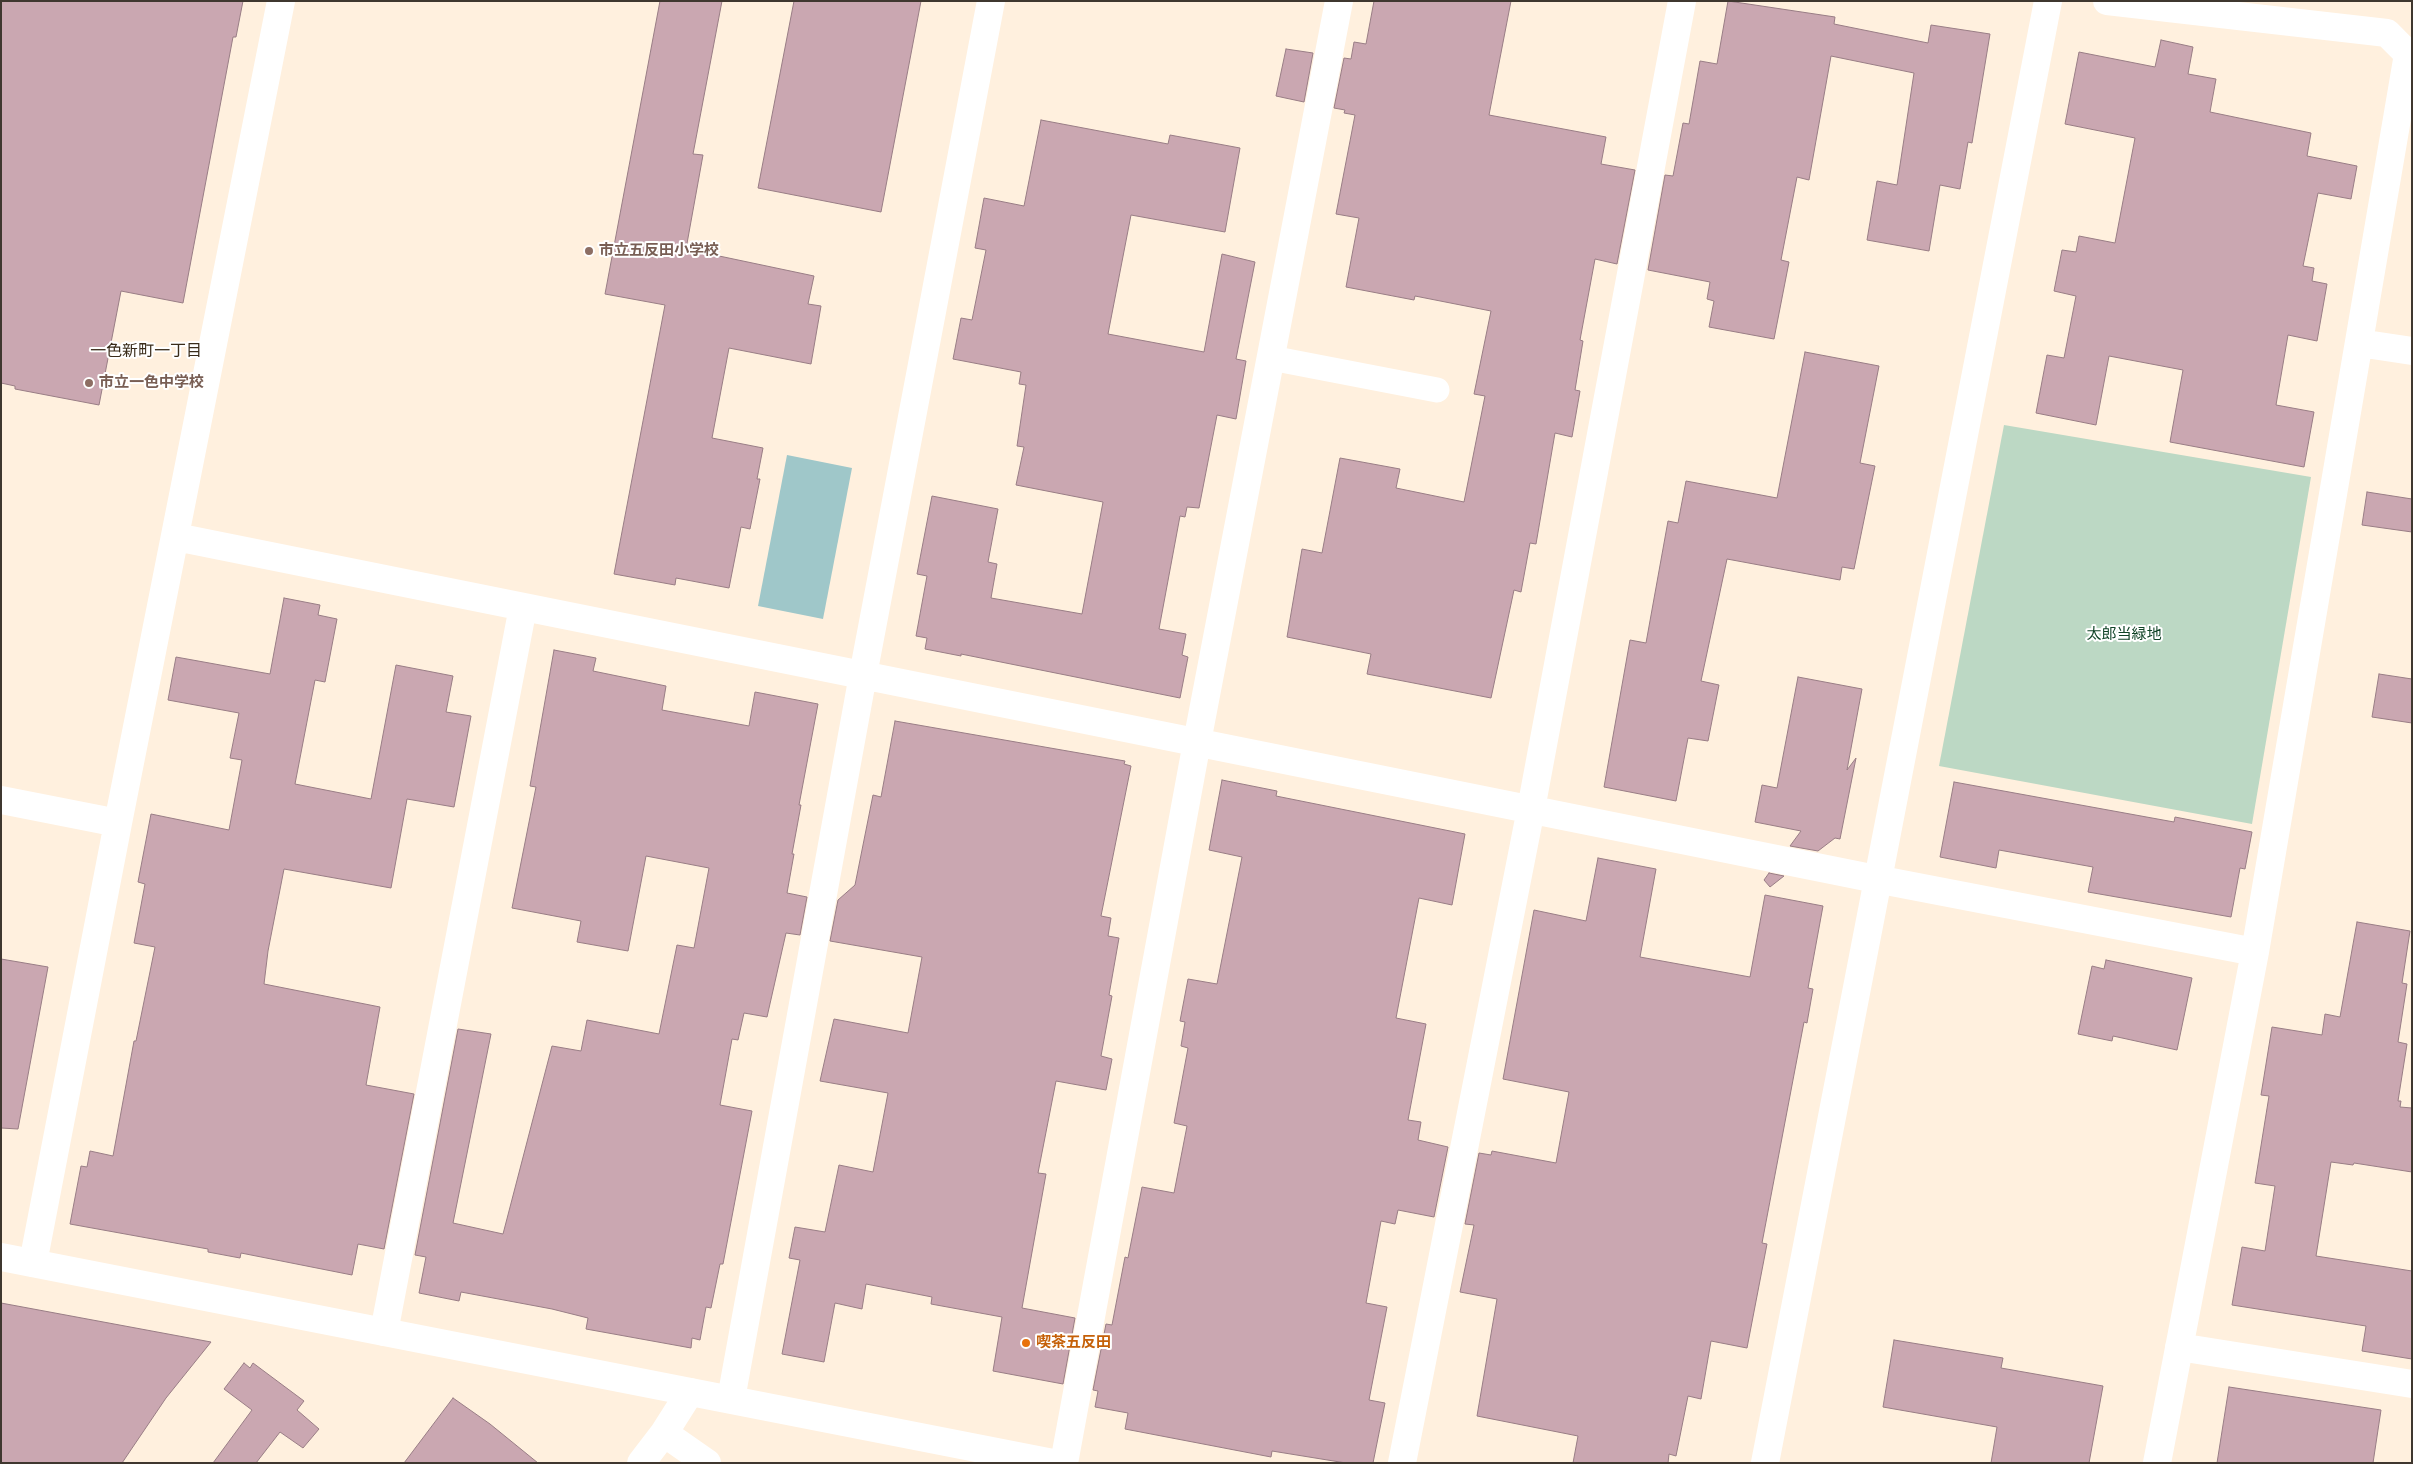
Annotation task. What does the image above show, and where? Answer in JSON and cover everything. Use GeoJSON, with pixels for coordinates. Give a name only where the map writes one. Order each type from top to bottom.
{"type":"FeatureCollection","features":[{"type":"Feature","properties":{"kind":"street"},"geometry":{"type":"LineString","coordinates":[[33,1263],[281,1]]}},
{"type":"Feature","properties":{"kind":"street"},"geometry":{"type":"LineString","coordinates":[[731,1399],[862,675],[991,1]]}},
{"type":"Feature","properties":{"kind":"street"},"geometry":{"type":"LineString","coordinates":[[1,1257],[1050,1462],[1197,742],[1338,1]]}},
{"type":"Feature","properties":{"kind":"street"},"geometry":{"type":"LineString","coordinates":[[1402,1463],[1531,809],[1682,1]]}},
{"type":"Feature","properties":{"kind":"street"},"geometry":{"type":"LineString","coordinates":[[1765,1463],[1876,879],[2048,1]]}},
{"type":"Feature","properties":{"kind":"street"},"geometry":{"type":"LineString","coordinates":[[2107,1],[2387,34],[2408,54],[2255,952],[2157,1463]]}},
{"type":"Feature","properties":{"kind":"street"},"geometry":{"type":"LineString","coordinates":[[2359,343],[2412,351]]}},
{"type":"Feature","properties":{"kind":"street"},"geometry":{"type":"LineString","coordinates":[[176,537],[1876,879],[2255,952]]}},
{"type":"Feature","properties":{"kind":"street"},"geometry":{"type":"LineString","coordinates":[[384,1332],[523,607]]}},
{"type":"Feature","properties":{"kind":"street"},"geometry":{"type":"LineString","coordinates":[[1,800],[118,823]]}},
{"type":"Feature","properties":{"kind":"street"},"geometry":{"type":"LineString","coordinates":[[2180,1347],[2412,1384]]}},
{"type":"Feature","properties":{"kind":"street"},"geometry":{"type":"LineString","coordinates":[[641,1463],[664,1433],[690,1392]]}},
{"type":"Feature","properties":{"kind":"street"},"geometry":{"type":"LineString","coordinates":[[664,1433],[707,1463]]}},
{"type":"Feature","properties":{"kind":"lane"},"geometry":{"type":"LineString","coordinates":[[1271,358],[1437,390]]}},
{"type":"Feature","properties":{"kind":"green space","name":"太郎当緑地"},"geometry":{"type":"Polygon","coordinates":[[[2004,425],[2311,477],[2252,824],[1939,766],[2004,425]]]}},
{"type":"Feature","properties":{"kind":"water"},"geometry":{"type":"Polygon","coordinates":[[[787,455],[852,468],[823,619],[758,606],[787,455]]]}},
{"type":"Feature","properties":{"kind":"building"},"geometry":{"type":"Polygon","coordinates":[[[1,1],[243,1],[236,37],[233,37],[183,303],[121,291],[99,405],[15,389],[15,386],[1,383],[1,1]]]}},
{"type":"Feature","properties":{"kind":"building"},"geometry":{"type":"Polygon","coordinates":[[[660,1],[722,1],[693,154],[703,155],[686,249],[814,276],[808,304],[821,306],[811,364],[729,348],[712,438],[763,448],[757,479],[760,479],[750,529],[741,527],[729,588],[676,578],[675,585],[614,574],[665,305],[605,294],[660,1]]]}},
{"type":"Feature","properties":{"kind":"building"},"geometry":{"type":"Polygon","coordinates":[[[794,1],[921,1],[881,212],[758,188],[794,1]]]}},
{"type":"Feature","properties":{"kind":"building"},"geometry":{"type":"Polygon","coordinates":[[[1374,1],[1511,1],[1489,115],[1606,137],[1601,164],[1635,170],[1617,264],[1595,259],[1580,340],[1583,341],[1575,390],[1580,391],[1572,437],[1555,433],[1536,544],[1530,543],[1521,592],[1514,590],[1491,698],[1367,674],[1371,654],[1287,637],[1302,549],[1322,553],[1340,458],[1400,469],[1396,488],[1464,502],[1485,396],[1474,394],[1491,311],[1415,296],[1414,300],[1346,287],[1359,218],[1336,214],[1355,115],[1344,113],[1345,110],[1334,108],[1344,58],[1351,59],[1354,42],[1366,44],[1374,1]]]}},
{"type":"Feature","properties":{"kind":"building"},"geometry":{"type":"Polygon","coordinates":[[[1728,1],[1835,17],[1834,24],[1928,43],[1931,25],[1990,34],[1972,143],[1968,142],[1960,189],[1940,185],[1929,251],[1867,240],[1877,181],[1897,185],[1914,73],[1831,56],[1809,180],[1797,177],[1781,260],[1789,262],[1774,339],[1709,327],[1714,301],[1707,299],[1710,282],[1648,270],[1665,175],[1673,176],[1683,123],[1689,124],[1700,61],[1717,64],[1728,1]]]}},
{"type":"Feature","properties":{"kind":"building"},"geometry":{"type":"Polygon","coordinates":[[[2161,40],[2193,47],[2188,74],[2216,79],[2210,112],[2311,133],[2307,156],[2357,166],[2351,199],[2318,193],[2303,266],[2314,268],[2312,281],[2327,284],[2317,341],[2288,335],[2276,405],[2314,412],[2304,467],[2170,442],[2183,370],[2109,356],[2096,425],[2036,413],[2047,355],[2064,358],[2076,296],[2054,291],[2062,250],[2076,252],[2079,236],[2115,243],[2135,138],[2065,124],[2079,52],[2155,67],[2161,40]]]}},
{"type":"Feature","properties":{"kind":"building"},"geometry":{"type":"Polygon","coordinates":[[[1286,49],[1313,53],[1304,102],[1276,96],[1286,49]]]}},
{"type":"Feature","properties":{"kind":"building"},"geometry":{"type":"Polygon","coordinates":[[[1041,120],[1168,144],[1170,135],[1240,148],[1225,232],[1131,215],[1108,334],[1204,352],[1222,254],[1255,262],[1236,359],[1246,361],[1236,419],[1217,415],[1199,508],[1187,507],[1185,517],[1180,516],[1159,629],[1186,634],[1182,655],[1188,657],[1180,698],[961,654],[961,656],[925,649],[927,638],[916,636],[927,576],[917,574],[932,496],[998,509],[988,562],[997,564],[991,598],[1082,614],[1103,502],[1016,485],[1024,447],[1017,446],[1026,385],[1019,384],[1021,372],[953,359],[961,318],[972,320],[986,250],[975,248],[984,198],[1024,206],[1041,120]]]}},
{"type":"Feature","properties":{"kind":"building"},"geometry":{"type":"Polygon","coordinates":[[[1805,352],[1879,366],[1860,463],[1875,466],[1854,569],[1842,567],[1840,580],[1727,559],[1701,681],[1719,685],[1708,741],[1688,738],[1676,801],[1604,787],[1630,640],[1646,643],[1668,521],[1678,523],[1686,481],[1777,498],[1805,352]]]}},
{"type":"Feature","properties":{"kind":"building"},"geometry":{"type":"Polygon","coordinates":[[[2367,492],[2412,499],[2412,532],[2362,525],[2367,492]]]}},
{"type":"Feature","properties":{"kind":"building"},"geometry":{"type":"Polygon","coordinates":[[[284,598],[320,605],[318,615],[337,619],[325,682],[315,680],[295,784],[371,799],[396,665],[453,676],[446,712],[471,716],[454,807],[407,799],[391,888],[284,869],[268,951],[264,984],[380,1007],[366,1085],[414,1094],[384,1249],[358,1244],[352,1275],[241,1253],[240,1258],[208,1252],[208,1249],[70,1224],[81,1166],[87,1167],[90,1151],[113,1156],[134,1041],[136,1041],[155,947],[134,943],[145,884],[138,882],[151,814],[229,830],[242,760],[230,758],[239,713],[168,700],[176,657],[270,674],[284,598]]]}},
{"type":"Feature","properties":{"kind":"building"},"geometry":{"type":"Polygon","coordinates":[[[554,650],[596,658],[593,671],[666,686],[662,710],[749,726],[755,692],[818,704],[799,805],[801,805],[787,893],[807,897],[800,935],[786,933],[767,1017],[744,1013],[738,1040],[732,1039],[720,1105],[752,1111],[723,1264],[720,1264],[711,1308],[706,1307],[700,1340],[692,1338],[691,1348],[586,1329],[588,1318],[552,1309],[461,1292],[459,1301],[419,1293],[426,1257],[415,1255],[458,1029],[491,1034],[453,1223],[503,1234],[552,1046],[581,1051],[587,1020],[659,1034],[677,945],[694,948],[709,868],[646,856],[628,951],[577,942],[581,921],[512,908],[536,787],[530,786],[554,650]]]}},
{"type":"Feature","properties":{"kind":"building"},"geometry":{"type":"Polygon","coordinates":[[[2379,674],[2412,679],[2412,723],[2372,717],[2379,674]]]}},
{"type":"Feature","properties":{"kind":"building"},"geometry":{"type":"Polygon","coordinates":[[[1798,677],[1862,689],[1847,770],[1856,758],[1840,839],[1835,838],[1818,851],[1790,846],[1801,831],[1755,822],[1762,785],[1777,788],[1798,677]]]}},
{"type":"Feature","properties":{"kind":"building"},"geometry":{"type":"Polygon","coordinates":[[[895,721],[1125,761],[1124,764],[1131,766],[1101,916],[1111,918],[1108,936],[1119,938],[1109,995],[1112,996],[1101,1056],[1112,1059],[1106,1090],[1056,1081],[1038,1173],[1046,1174],[1022,1308],[1075,1318],[1063,1384],[993,1371],[1002,1317],[931,1304],[932,1297],[866,1284],[862,1309],[835,1303],[824,1362],[782,1354],[800,1260],[789,1258],[795,1227],[825,1232],[839,1165],[873,1172],[888,1093],[820,1081],[834,1019],[908,1033],[922,957],[830,941],[838,900],[855,885],[873,795],[881,797],[895,721]]]}},
{"type":"Feature","properties":{"kind":"building"},"geometry":{"type":"Polygon","coordinates":[[[1222,780],[1277,791],[1276,796],[1465,834],[1452,905],[1419,898],[1396,1018],[1426,1024],[1408,1120],[1421,1122],[1418,1140],[1448,1147],[1434,1217],[1398,1210],[1395,1224],[1381,1221],[1366,1303],[1387,1307],[1369,1400],[1385,1403],[1373,1463],[1346,1463],[1272,1451],[1271,1457],[1125,1429],[1128,1413],[1095,1407],[1098,1391],[1093,1390],[1106,1324],[1112,1325],[1125,1257],[1128,1258],[1142,1187],[1174,1193],[1187,1126],[1174,1123],[1188,1048],[1181,1046],[1185,1022],[1180,1021],[1188,979],[1217,984],[1242,857],[1209,850],[1222,780]]]}},
{"type":"Feature","properties":{"kind":"building"},"geometry":{"type":"Polygon","coordinates":[[[1954,782],[2174,822],[2175,817],[2252,832],[2245,869],[2240,868],[2231,917],[2088,892],[2093,867],[1999,850],[1996,868],[1940,857],[1954,782]]]}},
{"type":"Feature","properties":{"kind":"building"},"geometry":{"type":"Polygon","coordinates":[[[1598,858],[1656,869],[1640,957],[1750,977],[1765,895],[1823,906],[1808,988],[1813,989],[1807,1023],[1804,1022],[1762,1243],[1767,1244],[1747,1348],[1711,1341],[1701,1399],[1688,1396],[1676,1456],[1669,1454],[1668,1463],[1573,1463],[1578,1436],[1477,1416],[1497,1299],[1460,1292],[1474,1225],[1465,1224],[1479,1153],[1491,1155],[1492,1151],[1556,1163],[1569,1092],[1503,1079],[1534,910],[1586,921],[1598,858]]]}},
{"type":"Feature","properties":{"kind":"building"},"geometry":{"type":"Polygon","coordinates":[[[1769,873],[1784,876],[1770,887],[1764,880],[1769,873]]]}},
{"type":"Feature","properties":{"kind":"building"},"geometry":{"type":"Polygon","coordinates":[[[2357,922],[2410,931],[2402,983],[2407,984],[2398,1042],[2407,1044],[2398,1101],[2401,1101],[2400,1107],[2412,1108],[2412,1172],[2354,1163],[2353,1165],[2331,1162],[2316,1256],[2412,1271],[2412,1359],[2362,1351],[2366,1326],[2232,1305],[2242,1247],[2265,1251],[2275,1186],[2255,1183],[2269,1096],[2261,1095],[2272,1027],[2322,1035],[2325,1014],[2340,1017],[2357,922]]]}},
{"type":"Feature","properties":{"kind":"building"},"geometry":{"type":"Polygon","coordinates":[[[1,959],[48,967],[18,1129],[1,1128],[1,959]]]}},
{"type":"Feature","properties":{"kind":"building"},"geometry":{"type":"Polygon","coordinates":[[[2106,960],[2192,978],[2177,1050],[2113,1036],[2112,1041],[2078,1034],[2092,966],[2104,969],[2106,960]]]}},
{"type":"Feature","properties":{"kind":"building"},"geometry":{"type":"Polygon","coordinates":[[[1,1303],[211,1342],[166,1398],[122,1463],[1,1463],[1,1303]]]}},
{"type":"Feature","properties":{"kind":"building"},"geometry":{"type":"Polygon","coordinates":[[[1894,1340],[2003,1358],[2001,1368],[2103,1386],[2089,1463],[1991,1463],[1997,1427],[1883,1407],[1894,1340]]]}},
{"type":"Feature","properties":{"kind":"building"},"geometry":{"type":"Polygon","coordinates":[[[244,1363],[250,1368],[253,1363],[304,1401],[297,1410],[319,1429],[303,1448],[280,1432],[256,1463],[213,1463],[252,1410],[224,1389],[244,1363]]]}},
{"type":"Feature","properties":{"kind":"building"},"geometry":{"type":"Polygon","coordinates":[[[2229,1387],[2381,1410],[2373,1463],[2217,1463],[2229,1387]]]}},
{"type":"Feature","properties":{"kind":"building"},"geometry":{"type":"Polygon","coordinates":[[[453,1398],[490,1424],[538,1463],[404,1463],[453,1398]]]}},
{"type":"Feature","properties":{"kind":"place","name":"市立五反田小学校"},"geometry":{"type":"Point","coordinates":[589,251]}},
{"type":"Feature","properties":{"kind":"place","name":"市立一色中学校"},"geometry":{"type":"Point","coordinates":[89,383]}},
{"type":"Feature","properties":{"kind":"place","name":"喫茶五反田"},"geometry":{"type":"Point","coordinates":[1026,1343]}},
{"type":"Feature","properties":{"kind":"district","name":"一色新町一丁目"},"geometry":{"type":"Point","coordinates":[146,352]}}]}
